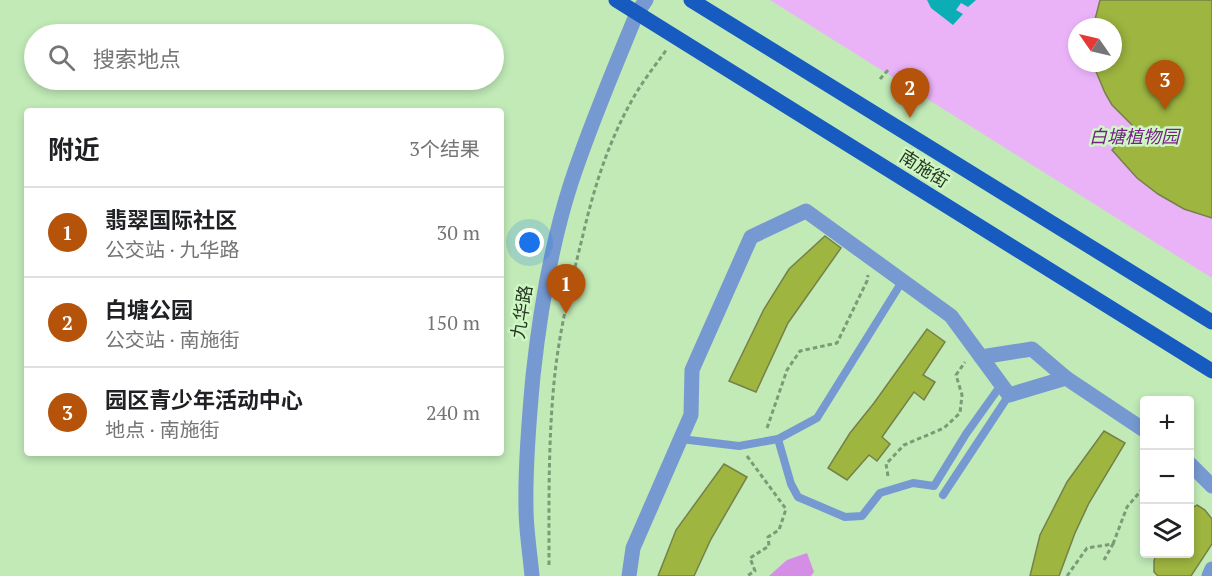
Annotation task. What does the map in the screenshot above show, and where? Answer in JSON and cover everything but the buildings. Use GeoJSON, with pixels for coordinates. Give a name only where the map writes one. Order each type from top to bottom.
{"type":"FeatureCollection","features":[{"type":"Feature","properties":{"kind":"main road","name":"南施街"},"geometry":{"type":"LineString","coordinates":[[616,0],[641,6],[675,36],[1212,371]]}},
{"type":"Feature","properties":{"kind":"main road","name":"南施街"},"geometry":{"type":"LineString","coordinates":[[691,0],[1212,322]]}},
{"type":"Feature","properties":{"kind":"street","name":"九华路"},"geometry":{"type":"LineString","coordinates":[[532,576],[526,509],[527,455],[539,326],[549,268],[570,185],[590,129],[641,6]]}},
{"type":"Feature","properties":{"kind":"street"},"geometry":{"type":"LineString","coordinates":[[629,576],[633,548],[691,415],[692,370],[751,237],[806,211],[951,316],[1005,390],[1066,378]]}},
{"type":"Feature","properties":{"kind":"street"},"geometry":{"type":"LineString","coordinates":[[978,352],[1032,349],[1066,378],[1140,427]]}},
{"type":"Feature","properties":{"kind":"street"},"geometry":{"type":"LineString","coordinates":[[1194,468],[1212,486]]}},
{"type":"Feature","properties":{"kind":"street"},"geometry":{"type":"LineString","coordinates":[[1209,576],[1212,569]]}},
{"type":"Feature","properties":{"kind":"lane"},"geometry":{"type":"LineString","coordinates":[[681,439],[739,446],[778,439],[817,418],[903,280]]}},
{"type":"Feature","properties":{"kind":"lane"},"geometry":{"type":"LineString","coordinates":[[778,439],[791,484],[798,497],[845,517],[862,516],[880,493],[913,483],[934,486],[966,434],[1005,390]]}},
{"type":"Feature","properties":{"kind":"lane"},"geometry":{"type":"LineString","coordinates":[[943,495],[1005,390]]}},
{"type":"Feature","properties":{"kind":"path"},"geometry":{"type":"LineString","coordinates":[[549,570],[549,509],[555,374],[562,322],[573,273],[601,169],[613,136],[631,100],[675,36]]}},
{"type":"Feature","properties":{"kind":"path"},"geometry":{"type":"LineString","coordinates":[[880,79],[888,70]]}},
{"type":"Feature","properties":{"kind":"path"},"geometry":{"type":"LineString","coordinates":[[763,441],[788,370],[800,351],[837,343],[867,281],[869,256]]}},
{"type":"Feature","properties":{"kind":"path"},"geometry":{"type":"LineString","coordinates":[[890,490],[886,464],[904,445],[944,428],[960,413],[962,395],[956,375],[978,352]]}},
{"type":"Feature","properties":{"kind":"path"},"geometry":{"type":"LineString","coordinates":[[739,446],[786,509],[779,530],[768,537],[769,546],[750,558],[755,571],[747,576]]}},
{"type":"Feature","properties":{"kind":"path"},"geometry":{"type":"LineString","coordinates":[[1104,560],[1113,544],[1127,507],[1140,492]]}},
{"type":"Feature","properties":{"kind":"path"},"geometry":{"type":"LineString","coordinates":[[1067,576],[1087,548],[1113,544]]}},
{"type":"Feature","properties":{"kind":"green space","name":"白塘植物园"},"geometry":{"type":"Polygon","coordinates":[[[770,0],[1212,0],[1212,278],[770,0]]]}},
{"type":"Feature","properties":{"kind":"shaded area"},"geometry":{"type":"Polygon","coordinates":[[[807,553],[814,572],[811,576],[769,576],[787,560],[807,553]]]}},
{"type":"Feature","properties":{"kind":"water"},"geometry":{"type":"Polygon","coordinates":[[[927,0],[976,0],[968,7],[961,3],[956,10],[963,14],[953,25],[931,8],[927,0]]]}},
{"type":"Feature","properties":{"kind":"place","name":"园区青少年活动中心"},"geometry":{"type":"Point","coordinates":[1165,110]}},
{"type":"Feature","properties":{"kind":"place","name":"白塘公园"},"geometry":{"type":"Point","coordinates":[910,118]}},
{"type":"Feature","properties":{"kind":"place","name":"翡翠国际社区"},"geometry":{"type":"Point","coordinates":[566,314]}}]}
